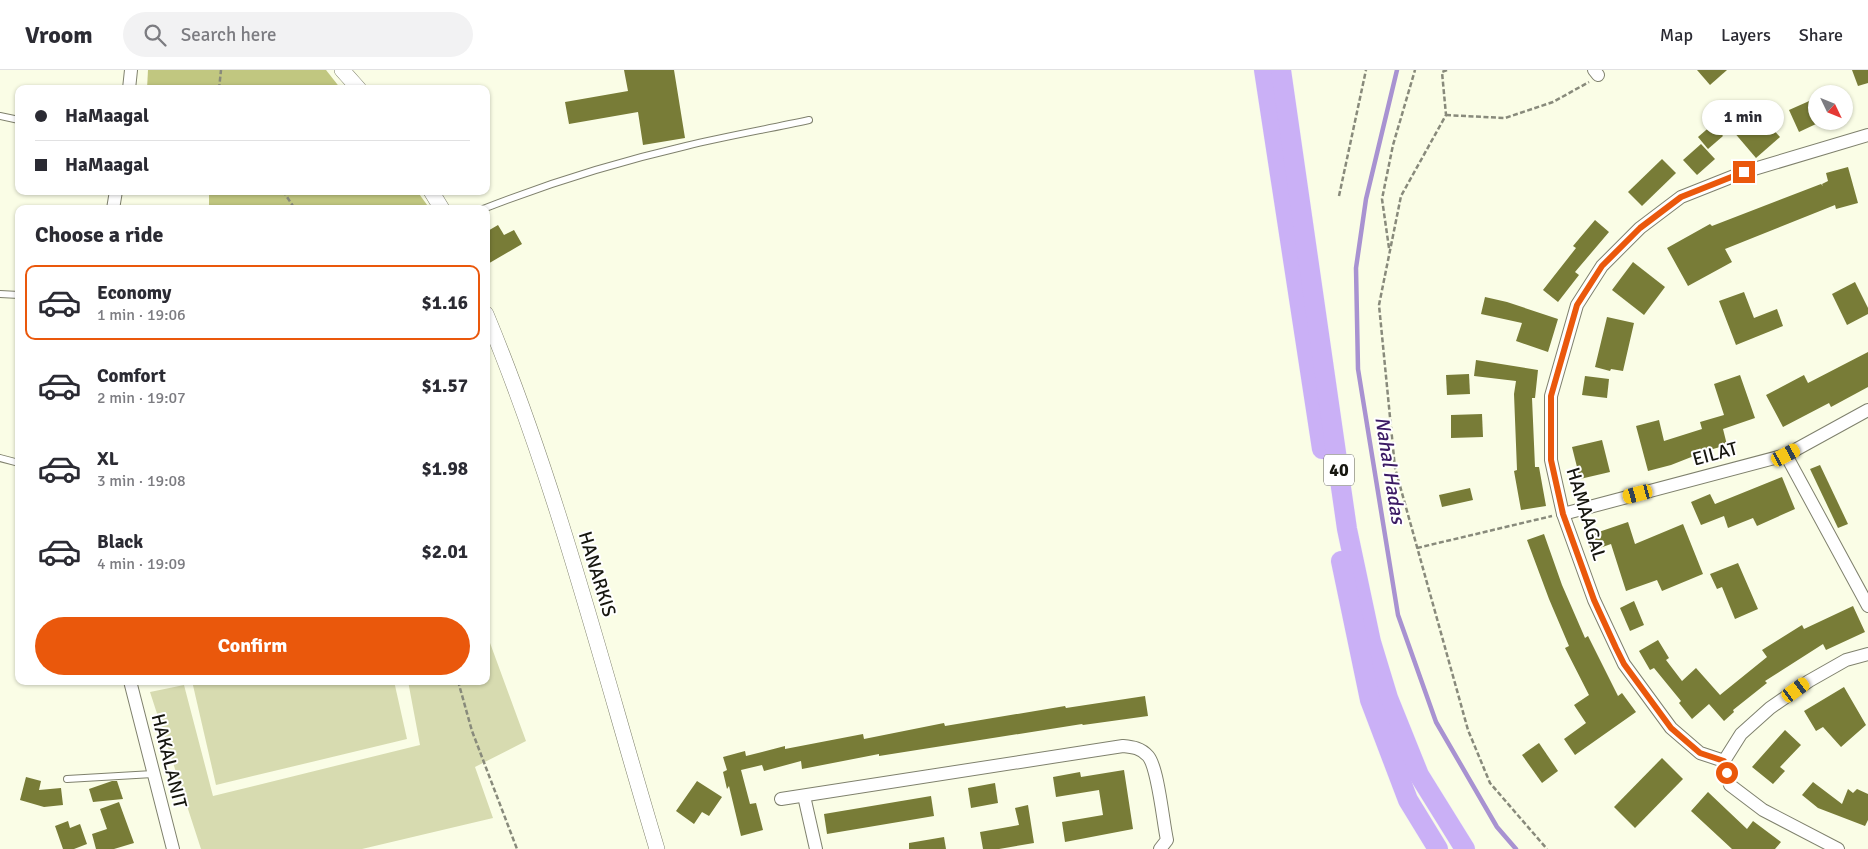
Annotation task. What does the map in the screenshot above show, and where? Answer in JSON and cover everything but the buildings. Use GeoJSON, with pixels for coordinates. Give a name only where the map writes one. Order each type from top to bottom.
{"type":"FeatureCollection","features":[{"type":"Feature","properties":{"kind":"highway","name":"40"},"geometry":{"type":"LineString","coordinates":[[1264,70],[1336,533],[1346,591],[1370,700],[1408,800],[1438,849]]}},
{"type":"Feature","properties":{"kind":"highway","name":"40"},"geometry":{"type":"LineString","coordinates":[[1281,70],[1347,529],[1371,642],[1388,698],[1419,775],[1465,849]]}},
{"type":"Feature","properties":{"kind":"street"},"geometry":{"type":"LineString","coordinates":[[129,85],[131,70]]}},
{"type":"Feature","properties":{"kind":"street"},"geometry":{"type":"LineString","coordinates":[[342,70],[355,85]]}},
{"type":"Feature","properties":{"kind":"street","name":"HAMAAGAL"},"geometry":{"type":"LineString","coordinates":[[1724,761],[1700,753],[1671,728],[1624,664],[1594,600],[1563,514],[1551,460],[1551,396],[1577,305],[1602,266],[1640,228],[1681,197],[1744,172],[1868,135]]}},
{"type":"Feature","properties":{"kind":"street","name":"HANARKIS"},"geometry":{"type":"LineString","coordinates":[[490,323],[500,346],[551,491],[657,849]]}},
{"type":"Feature","properties":{"kind":"street","name":"EILAT"},"geometry":{"type":"LineString","coordinates":[[1563,514],[1786,455],[1868,410]]}},
{"type":"Feature","properties":{"kind":"street"},"geometry":{"type":"LineString","coordinates":[[1786,455],[1868,606]]}},
{"type":"Feature","properties":{"kind":"street"},"geometry":{"type":"LineString","coordinates":[[1838,849],[1763,810],[1730,785],[1724,761],[1741,734],[1770,708],[1808,681],[1846,660],[1868,654]]}},
{"type":"Feature","properties":{"kind":"street","name":"HAKALANIT"},"geometry":{"type":"LineString","coordinates":[[131,685],[173,849]]}},
{"type":"Feature","properties":{"kind":"street"},"geometry":{"type":"LineString","coordinates":[[781,799],[1123,746],[1134,747],[1142,751],[1153,764],[1167,840],[1160,849]]}},
{"type":"Feature","properties":{"kind":"street"},"geometry":{"type":"LineString","coordinates":[[804,796],[816,849]]}},
{"type":"Feature","properties":{"kind":"lane"},"geometry":{"type":"LineString","coordinates":[[0,116],[15,119]]}},
{"type":"Feature","properties":{"kind":"lane"},"geometry":{"type":"LineString","coordinates":[[490,206],[612,165],[686,146],[809,120]]}},
{"type":"Feature","properties":{"kind":"lane"},"geometry":{"type":"LineString","coordinates":[[0,294],[15,295]]}},
{"type":"Feature","properties":{"kind":"lane"},"geometry":{"type":"LineString","coordinates":[[0,458],[15,462]]}},
{"type":"Feature","properties":{"kind":"lane"},"geometry":{"type":"LineString","coordinates":[[67,779],[153,774]]}},
{"type":"Feature","properties":{"kind":"path"},"geometry":{"type":"LineString","coordinates":[[219,85],[221,70]]}},
{"type":"Feature","properties":{"kind":"path"},"geometry":{"type":"LineString","coordinates":[[1338,196],[1366,70]]}},
{"type":"Feature","properties":{"kind":"path"},"geometry":{"type":"LineString","coordinates":[[1389,252],[1382,199],[1394,145],[1415,70]]}},
{"type":"Feature","properties":{"kind":"path"},"geometry":{"type":"LineString","coordinates":[[1447,70],[1442,72],[1446,115],[1401,196],[1379,305],[1395,468],[1471,739],[1490,783],[1547,849]]}},
{"type":"Feature","properties":{"kind":"path"},"geometry":{"type":"LineString","coordinates":[[1446,115],[1505,118],[1553,102],[1596,72]]}},
{"type":"Feature","properties":{"kind":"path"},"geometry":{"type":"LineString","coordinates":[[1417,548],[1563,514]]}},
{"type":"Feature","properties":{"kind":"path"},"geometry":{"type":"LineString","coordinates":[[459,685],[472,732],[517,849]]}},
{"type":"Feature","properties":{"kind":"green space"},"geometry":{"type":"Polygon","coordinates":[[[148,70],[326,70],[338,85],[147,85],[148,70]]]}},
{"type":"Feature","properties":{"kind":"green space"},"geometry":{"type":"Polygon","coordinates":[[[209,195],[420,195],[427,205],[209,205],[209,195]]]}},
{"type":"Feature","properties":{"kind":"green space"},"geometry":{"type":"Polygon","coordinates":[[[490,643],[526,741],[475,767],[493,818],[362,849],[201,849],[150,692],[184,685],[213,796],[420,745],[409,685],[490,685],[490,643]]]}},
{"type":"Feature","properties":{"kind":"green space"},"geometry":{"type":"Polygon","coordinates":[[[193,685],[395,685],[407,739],[216,785],[193,685]]]}},
{"type":"Feature","properties":{"kind":"waterway","name":"Nahal Hadas"},"geometry":{"type":"LineString","coordinates":[[1397,70],[1366,199],[1356,268],[1358,369],[1398,615],[1436,722],[1497,827],[1516,849]]}},
{"type":"Feature","properties":{"kind":"route"},"geometry":{"type":"LineString","coordinates":[[1727,773],[1724,761],[1700,753],[1671,728],[1624,664],[1594,600],[1563,514],[1551,460],[1551,396],[1577,305],[1602,266],[1640,228],[1681,197],[1744,172]]}}]}
